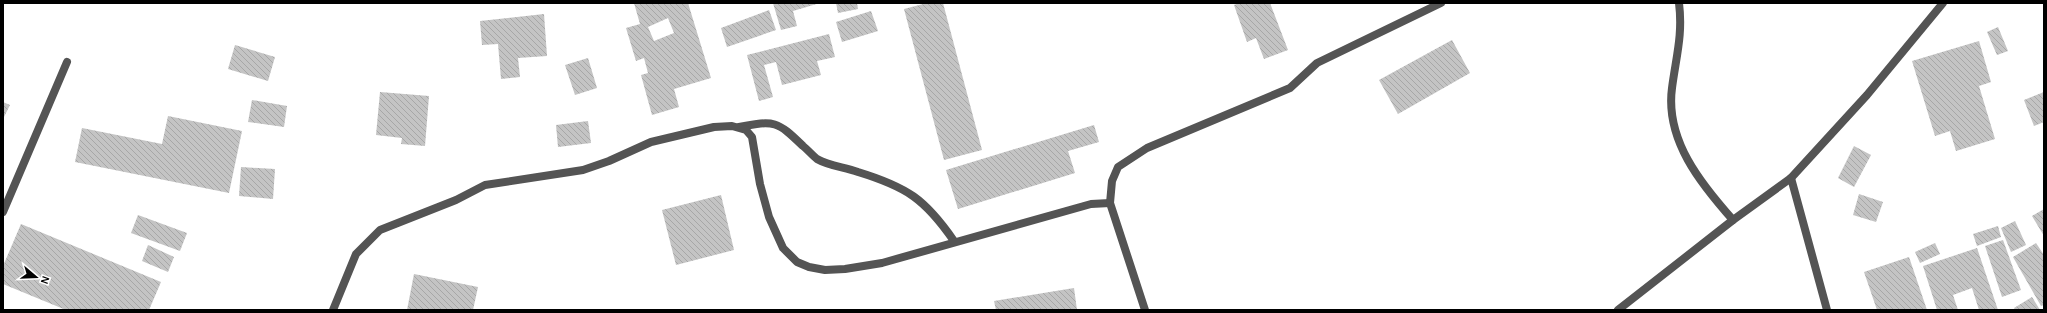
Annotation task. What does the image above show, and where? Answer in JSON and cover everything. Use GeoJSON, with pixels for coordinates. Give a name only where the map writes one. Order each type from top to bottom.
{"type":"FeatureCollection","features":[{"type":"Feature","properties":{"kind":"street"},"geometry":{"type":"LineString","coordinates":[[1145,310],[1110,203],[1112,181],[1118,167],[1147,148],[1290,88],[1317,63],[1441,3]]}},
{"type":"Feature","properties":{"kind":"street"},"geometry":{"type":"LineString","coordinates":[[1679,3],[1682,24],[1671,105],[1676,132],[1692,170],[1710,194],[1733,220]]}},
{"type":"Feature","properties":{"kind":"street"},"geometry":{"type":"LineString","coordinates":[[1618,310],[1733,220],[1791,178],[1867,94],[1943,3]]}},
{"type":"Feature","properties":{"kind":"street"},"geometry":{"type":"LineString","coordinates":[[3,212],[67,62]]}},
{"type":"Feature","properties":{"kind":"street"},"geometry":{"type":"LineString","coordinates":[[737,128],[764,122],[785,128],[817,159],[838,167],[871,176],[900,188],[914,196],[929,208],[954,241]]}},
{"type":"Feature","properties":{"kind":"street"},"geometry":{"type":"LineString","coordinates":[[332,310],[356,254],[380,230],[456,200],[486,185],[583,170],[659,140],[714,128],[732,126],[746,130],[752,137],[760,184],[769,217],[783,248],[797,262],[825,270],[846,269],[882,263],[954,241],[1091,204],[1110,203]]}},
{"type":"Feature","properties":{"kind":"street"},"geometry":{"type":"LineString","coordinates":[[1791,178],[1827,310]]}},
{"type":"Feature","properties":{"kind":"building"},"geometry":{"type":"Polygon","coordinates":[[[634,3],[688,3],[711,78],[674,89],[679,107],[652,115],[641,75],[648,73],[644,58],[636,61],[626,28],[640,24],[634,3]],[[668,18],[648,27],[654,41],[674,33],[668,18]]]}},
{"type":"Feature","properties":{"kind":"building"},"geometry":{"type":"Polygon","coordinates":[[[773,3],[820,3],[793,11],[797,26],[781,30],[773,3]]]}},
{"type":"Feature","properties":{"kind":"building"},"geometry":{"type":"Polygon","coordinates":[[[836,3],[857,3],[858,9],[838,13],[836,3]]]}},
{"type":"Feature","properties":{"kind":"building"},"geometry":{"type":"Polygon","coordinates":[[[927,3],[943,3],[982,150],[944,160],[904,9],[927,3]]]}},
{"type":"Feature","properties":{"kind":"building"},"geometry":{"type":"Polygon","coordinates":[[[1239,3],[1270,3],[1288,50],[1264,59],[1256,38],[1247,42],[1234,5],[1239,3]]]}},
{"type":"Feature","properties":{"kind":"building"},"geometry":{"type":"Polygon","coordinates":[[[769,10],[776,30],[727,47],[721,28],[769,10]]]}},
{"type":"Feature","properties":{"kind":"building"},"geometry":{"type":"Polygon","coordinates":[[[871,11],[878,31],[842,42],[836,22],[871,11]]]}},
{"type":"Feature","properties":{"kind":"building"},"geometry":{"type":"Polygon","coordinates":[[[544,14],[547,56],[518,58],[520,77],[501,79],[498,44],[482,45],[480,21],[544,14]]]}},
{"type":"Feature","properties":{"kind":"building"},"geometry":{"type":"Polygon","coordinates":[[[1998,27],[2008,51],[1997,55],[1987,32],[1998,27]]]}},
{"type":"Feature","properties":{"kind":"building"},"geometry":{"type":"Polygon","coordinates":[[[829,34],[835,57],[817,61],[821,75],[782,85],[776,62],[764,65],[773,97],[759,101],[747,55],[829,34]]]}},
{"type":"Feature","properties":{"kind":"building"},"geometry":{"type":"Polygon","coordinates":[[[1452,40],[1470,73],[1398,114],[1379,80],[1452,40]]]}},
{"type":"Feature","properties":{"kind":"building"},"geometry":{"type":"Polygon","coordinates":[[[1979,41],[1991,82],[1979,86],[1995,139],[1956,151],[1950,131],[1935,136],[1912,61],[1979,41]]]}},
{"type":"Feature","properties":{"kind":"building"},"geometry":{"type":"Polygon","coordinates":[[[235,45],[275,57],[268,81],[228,69],[235,45]]]}},
{"type":"Feature","properties":{"kind":"building"},"geometry":{"type":"Polygon","coordinates":[[[588,58],[597,88],[575,95],[565,65],[588,58]]]}},
{"type":"Feature","properties":{"kind":"building"},"geometry":{"type":"Polygon","coordinates":[[[380,92],[429,96],[425,146],[401,144],[402,138],[376,135],[380,92]]]}},
{"type":"Feature","properties":{"kind":"building"},"geometry":{"type":"Polygon","coordinates":[[[2044,92],[2044,122],[2034,126],[2024,100],[2044,92]]]}},
{"type":"Feature","properties":{"kind":"building"},"geometry":{"type":"Polygon","coordinates":[[[252,100],[287,106],[284,127],[248,122],[252,100]]]}},
{"type":"Feature","properties":{"kind":"building"},"geometry":{"type":"Polygon","coordinates":[[[3,102],[10,105],[3,119],[3,102]]]}},
{"type":"Feature","properties":{"kind":"building"},"geometry":{"type":"Polygon","coordinates":[[[168,116],[242,131],[229,193],[75,162],[82,128],[162,144],[168,116]]]}},
{"type":"Feature","properties":{"kind":"building"},"geometry":{"type":"Polygon","coordinates":[[[588,121],[591,143],[558,147],[556,125],[588,121]]]}},
{"type":"Feature","properties":{"kind":"building"},"geometry":{"type":"Polygon","coordinates":[[[1094,125],[1099,142],[1068,151],[1075,173],[958,209],[946,170],[1094,125]]]}},
{"type":"Feature","properties":{"kind":"building"},"geometry":{"type":"Polygon","coordinates":[[[1854,146],[1871,155],[1854,187],[1838,178],[1854,146]]]}},
{"type":"Feature","properties":{"kind":"building"},"geometry":{"type":"Polygon","coordinates":[[[241,167],[275,169],[273,199],[239,196],[241,167]]]}},
{"type":"Feature","properties":{"kind":"building"},"geometry":{"type":"Polygon","coordinates":[[[1859,194],[1883,202],[1876,222],[1853,215],[1859,194]]]}},
{"type":"Feature","properties":{"kind":"building"},"geometry":{"type":"Polygon","coordinates":[[[721,195],[734,250],[676,265],[662,210],[721,195]]]}},
{"type":"Feature","properties":{"kind":"building"},"geometry":{"type":"Polygon","coordinates":[[[2044,209],[2044,236],[2032,216],[2044,209]]]}},
{"type":"Feature","properties":{"kind":"building"},"geometry":{"type":"Polygon","coordinates":[[[138,215],[187,233],[180,251],[131,233],[138,215]]]}},
{"type":"Feature","properties":{"kind":"building"},"geometry":{"type":"Polygon","coordinates":[[[2015,221],[2026,245],[2011,252],[2001,228],[2015,221]]]}},
{"type":"Feature","properties":{"kind":"building"},"geometry":{"type":"Polygon","coordinates":[[[21,224],[161,282],[149,310],[66,310],[3,284],[3,266],[21,224]]]}},
{"type":"Feature","properties":{"kind":"building"},"geometry":{"type":"Polygon","coordinates":[[[1998,226],[2001,237],[1977,246],[1973,234],[1998,226]]]}},
{"type":"Feature","properties":{"kind":"building"},"geometry":{"type":"Polygon","coordinates":[[[2003,240],[2021,290],[2002,297],[1985,246],[2003,240]]]}},
{"type":"Feature","properties":{"kind":"building"},"geometry":{"type":"Polygon","coordinates":[[[1935,243],[1940,254],[1920,263],[1915,252],[1935,243]]]}},
{"type":"Feature","properties":{"kind":"building"},"geometry":{"type":"Polygon","coordinates":[[[2036,243],[2044,255],[2044,305],[2041,306],[2013,257],[2036,243]]]}},
{"type":"Feature","properties":{"kind":"building"},"geometry":{"type":"Polygon","coordinates":[[[148,245],[174,257],[168,272],[142,261],[148,245]]]}},
{"type":"Feature","properties":{"kind":"building"},"geometry":{"type":"Polygon","coordinates":[[[1977,248],[1998,310],[1979,310],[1972,288],[1953,295],[1958,310],[1937,310],[1923,266],[1977,248]]]}},
{"type":"Feature","properties":{"kind":"building"},"geometry":{"type":"Polygon","coordinates":[[[1909,257],[1927,310],[1877,310],[1864,272],[1909,257]]]}},
{"type":"Feature","properties":{"kind":"building"},"geometry":{"type":"Polygon","coordinates":[[[414,274],[478,287],[473,310],[407,310],[414,274]]]}},
{"type":"Feature","properties":{"kind":"building"},"geometry":{"type":"Polygon","coordinates":[[[1074,288],[1077,310],[996,310],[994,301],[1074,288]]]}},
{"type":"Feature","properties":{"kind":"building"},"geometry":{"type":"Polygon","coordinates":[[[2032,297],[2040,310],[2015,310],[2014,308],[2032,297]]]}}]}
